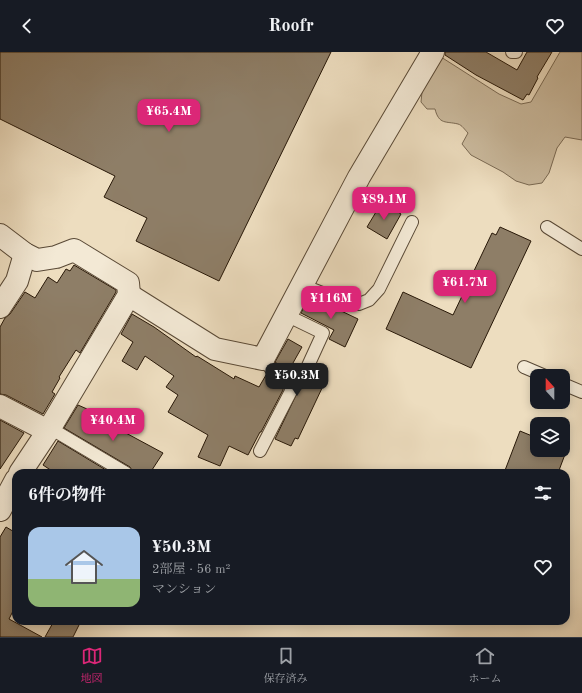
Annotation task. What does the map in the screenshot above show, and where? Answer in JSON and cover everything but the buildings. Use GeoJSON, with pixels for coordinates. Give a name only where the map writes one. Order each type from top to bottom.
{"type":"FeatureCollection","features":[{"type":"Feature","properties":{"kind":"street"},"geometry":{"type":"LineString","coordinates":[[129,295],[215,349],[263,359],[359,177],[434,52]]}},
{"type":"Feature","properties":{"kind":"street"},"geometry":{"type":"LineString","coordinates":[[0,235],[25,254],[37,260],[56,257],[74,250],[128,283],[129,295],[49,430],[23,469]]}},
{"type":"Feature","properties":{"kind":"street"},"geometry":{"type":"LineString","coordinates":[[0,307],[17,282],[25,254]]}},
{"type":"Feature","properties":{"kind":"street"},"geometry":{"type":"LineString","coordinates":[[0,406],[49,430]]}},
{"type":"Feature","properties":{"kind":"street"},"geometry":{"type":"LineString","coordinates":[[0,510],[12,488]]}},
{"type":"Feature","properties":{"kind":"lane"},"geometry":{"type":"LineString","coordinates":[[302,285],[345,302],[359,304],[369,300],[379,289],[412,222]]}},
{"type":"Feature","properties":{"kind":"lane"},"geometry":{"type":"LineString","coordinates":[[547,227],[582,249]]}},
{"type":"Feature","properties":{"kind":"lane"},"geometry":{"type":"LineString","coordinates":[[286,315],[323,333],[307,368]]}},
{"type":"Feature","properties":{"kind":"lane"},"geometry":{"type":"LineString","coordinates":[[260,450],[291,391],[290,381],[272,370],[263,359]]}},
{"type":"Feature","properties":{"kind":"lane"},"geometry":{"type":"LineString","coordinates":[[524,367],[530,370]]}},
{"type":"Feature","properties":{"kind":"lane"},"geometry":{"type":"LineString","coordinates":[[570,387],[582,392]]}},
{"type":"Feature","properties":{"kind":"lane"},"geometry":{"type":"LineString","coordinates":[[49,430],[119,469]]}},
{"type":"Feature","properties":{"kind":"shaded area"},"geometry":{"type":"Polygon","coordinates":[[[560,52],[582,52],[582,140],[565,137],[557,148],[549,173],[542,183],[529,185],[516,181],[503,172],[471,155],[462,144],[468,133],[461,125],[441,120],[435,109],[427,109],[421,102],[422,92],[441,57],[499,94],[521,104],[531,102],[560,52]]]}}]}
